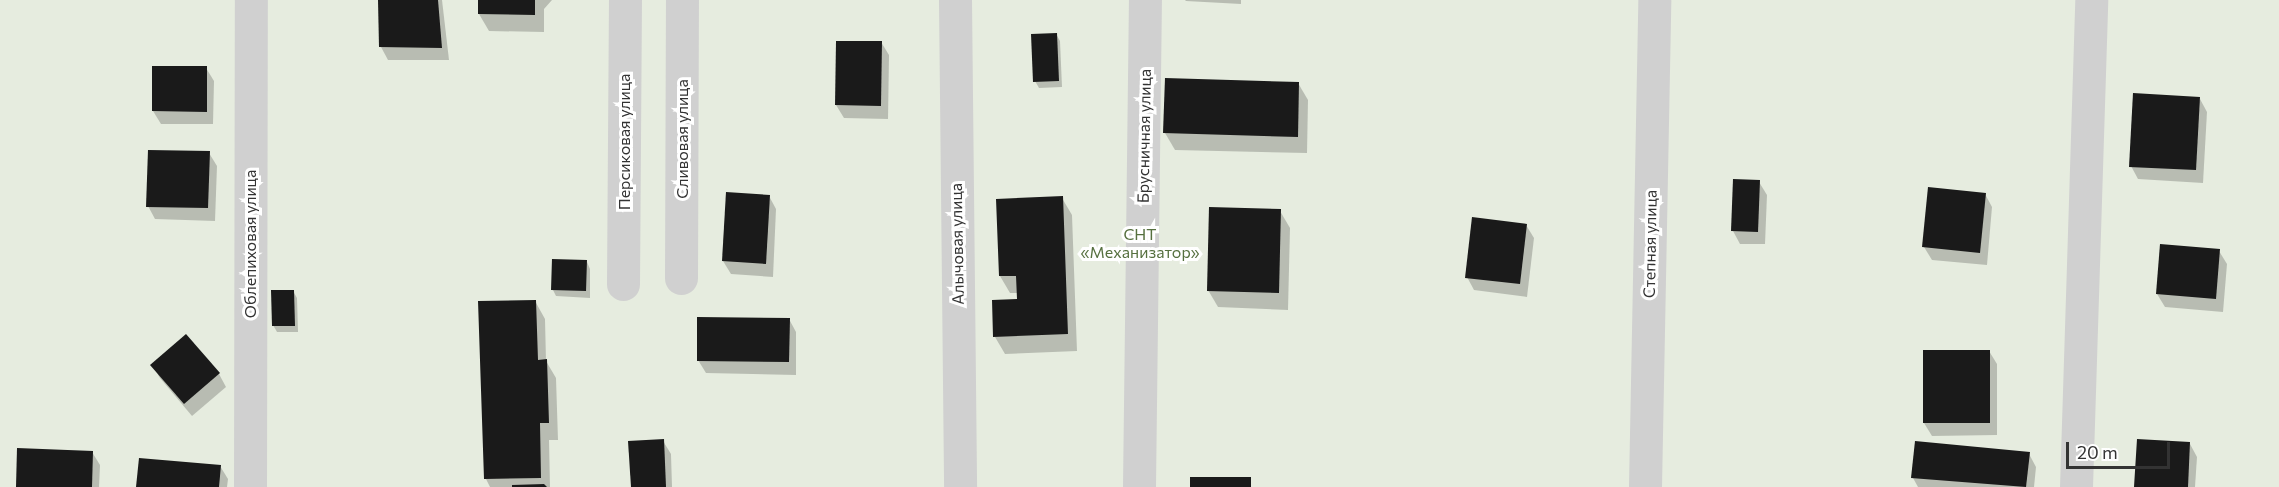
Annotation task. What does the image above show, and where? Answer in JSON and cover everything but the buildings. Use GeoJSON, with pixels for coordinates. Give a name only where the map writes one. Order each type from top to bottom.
{"type":"FeatureCollection","features":[{"type":"Feature","properties":{"kind":"street","name":"Облепиховая улица"},"geometry":{"type":"LineString","coordinates":[[250,487],[251,0]]}},
{"type":"Feature","properties":{"kind":"street","name":"Персиковая улица"},"geometry":{"type":"LineString","coordinates":[[623,284],[625,0]]}},
{"type":"Feature","properties":{"kind":"street","name":"Сливовая улица"},"geometry":{"type":"LineString","coordinates":[[681,278],[682,0]]}},
{"type":"Feature","properties":{"kind":"street","name":"Алычовая улица"},"geometry":{"type":"LineString","coordinates":[[955,0],[960,487]]}},
{"type":"Feature","properties":{"kind":"street","name":"Брусничная улица"},"geometry":{"type":"LineString","coordinates":[[1139,487],[1146,0]]}},
{"type":"Feature","properties":{"kind":"street","name":"Степная улица"},"geometry":{"type":"LineString","coordinates":[[1645,487],[1654,0]]}},
{"type":"Feature","properties":{"kind":"street"},"geometry":{"type":"LineString","coordinates":[[2076,487],[2091,0]]}},
{"type":"Feature","properties":{"kind":"green space","name":"СНТ «Механизатор»"},"geometry":{"type":"Polygon","coordinates":[[[0,0],[2279,0],[2279,487],[0,487],[0,0]]]}}]}
